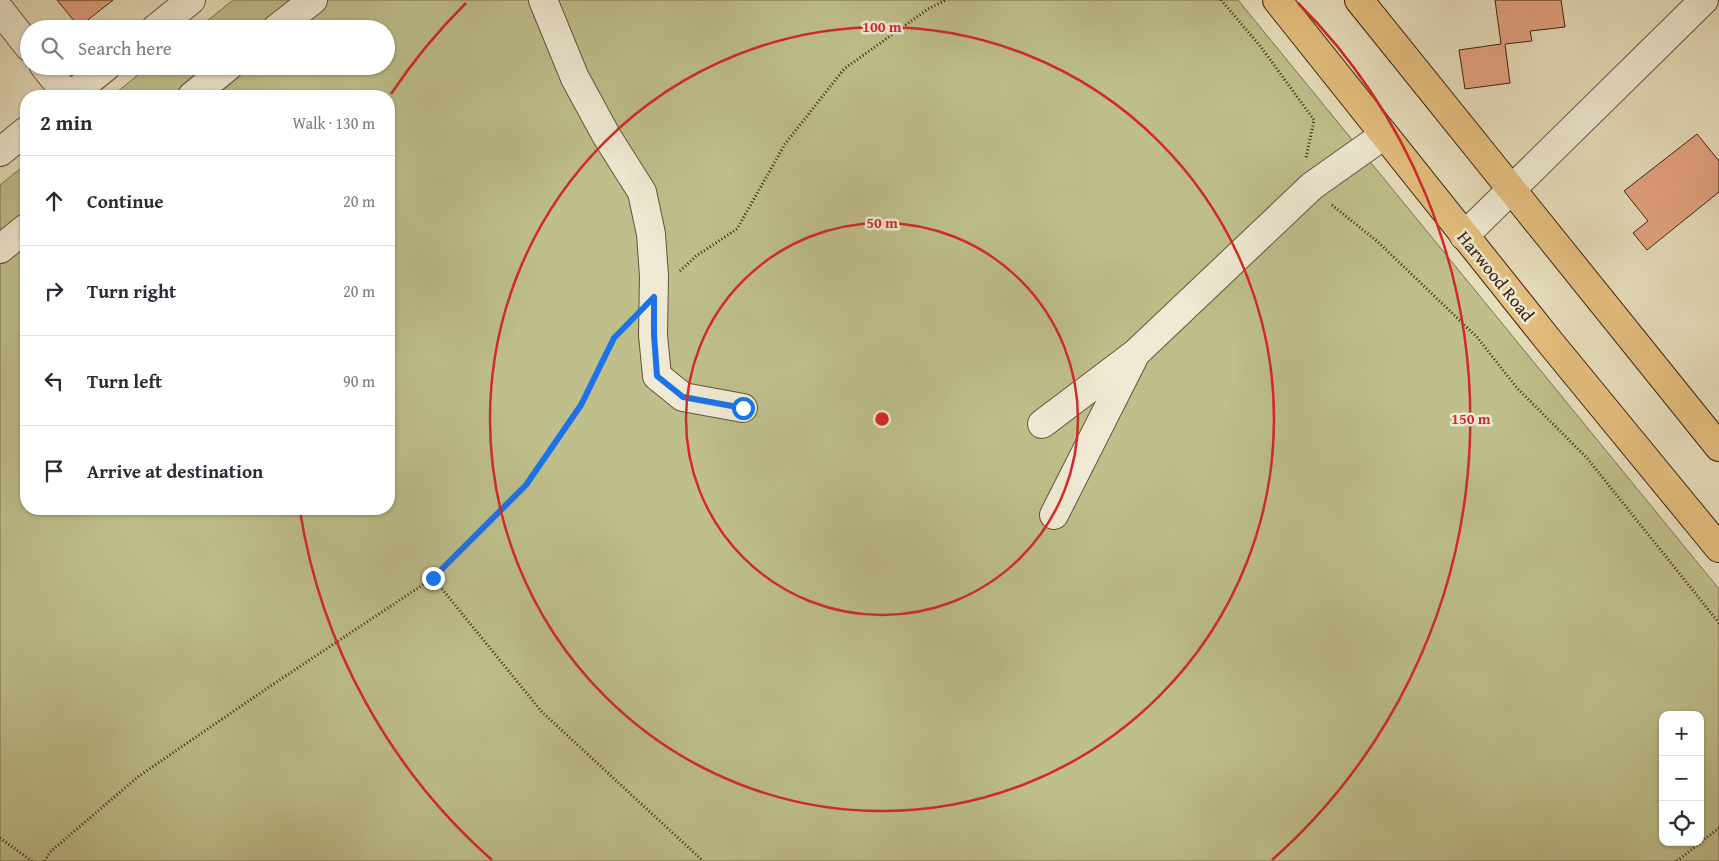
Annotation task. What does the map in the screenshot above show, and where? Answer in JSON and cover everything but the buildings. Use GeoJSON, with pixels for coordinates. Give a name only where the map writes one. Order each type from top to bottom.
{"type":"FeatureCollection","features":[{"type":"Feature","properties":{"kind":"main road","name":"Harwood Road"},"geometry":{"type":"LineString","coordinates":[[1277,0],[1549,342],[1719,548]]}},
{"type":"Feature","properties":{"kind":"main road"},"geometry":{"type":"LineString","coordinates":[[1359,0],[1719,447]]}},
{"type":"Feature","properties":{"kind":"street"},"geometry":{"type":"LineString","coordinates":[[165,20],[191,0]]}},
{"type":"Feature","properties":{"kind":"street"},"geometry":{"type":"LineString","coordinates":[[287,20],[313,0]]}},
{"type":"Feature","properties":{"kind":"street"},"geometry":{"type":"LineString","coordinates":[[543,0],[575,78],[606,135],[642,192],[651,234],[657,376],[683,397],[743,408]]}},
{"type":"Feature","properties":{"kind":"street"},"geometry":{"type":"LineString","coordinates":[[1464,236],[1704,0]]}},
{"type":"Feature","properties":{"kind":"street"},"geometry":{"type":"LineString","coordinates":[[0,10],[20,36]]}},
{"type":"Feature","properties":{"kind":"street"},"geometry":{"type":"LineString","coordinates":[[52,75],[64,90]]}},
{"type":"Feature","properties":{"kind":"street"},"geometry":{"type":"LineString","coordinates":[[77,90],[96,75]]}},
{"type":"Feature","properties":{"kind":"street"},"geometry":{"type":"LineString","coordinates":[[199,90],[218,75]]}},
{"type":"Feature","properties":{"kind":"street"},"geometry":{"type":"LineString","coordinates":[[1042,424],[1136,353],[1312,186],[1384,135]]}},
{"type":"Feature","properties":{"kind":"street"},"geometry":{"type":"LineString","coordinates":[[0,152],[20,136]]}},
{"type":"Feature","properties":{"kind":"street"},"geometry":{"type":"LineString","coordinates":[[0,249],[20,233]]}},
{"type":"Feature","properties":{"kind":"street"},"geometry":{"type":"LineString","coordinates":[[1054,515],[1136,353]]}},
{"type":"Feature","properties":{"kind":"path"},"geometry":{"type":"LineString","coordinates":[[45,861],[50,852],[139,776],[433,578],[526,485],[581,405],[614,338],[696,256],[737,229],[785,144],[844,69],[928,9],[946,0]]}},
{"type":"Feature","properties":{"kind":"path"},"geometry":{"type":"LineString","coordinates":[[1221,0],[1260,47],[1314,120],[1307,149],[1304,176],[1322,196],[1378,242],[1477,337],[1517,388],[1587,458],[1719,624]]}},
{"type":"Feature","properties":{"kind":"path"},"geometry":{"type":"LineString","coordinates":[[433,578],[542,712],[703,861]]}},
{"type":"Feature","properties":{"kind":"path"},"geometry":{"type":"LineString","coordinates":[[1677,861],[1719,828]]}},
{"type":"Feature","properties":{"kind":"path"},"geometry":{"type":"LineString","coordinates":[[0,838],[32,861]]}},
{"type":"Feature","properties":{"kind":"green space"},"geometry":{"type":"Polygon","coordinates":[[[233,0],[1238,0],[1719,589],[1719,861],[0,861],[0,185],[20,169],[20,515],[395,515],[395,90],[119,90],[138,75],[395,75],[395,20],[208,20],[233,0]]]}},
{"type":"Feature","properties":{"kind":"route"},"geometry":{"type":"LineString","coordinates":[[433,578],[526,485],[581,405],[614,338],[654,297],[657,376],[683,397],[743,408]]}}]}
